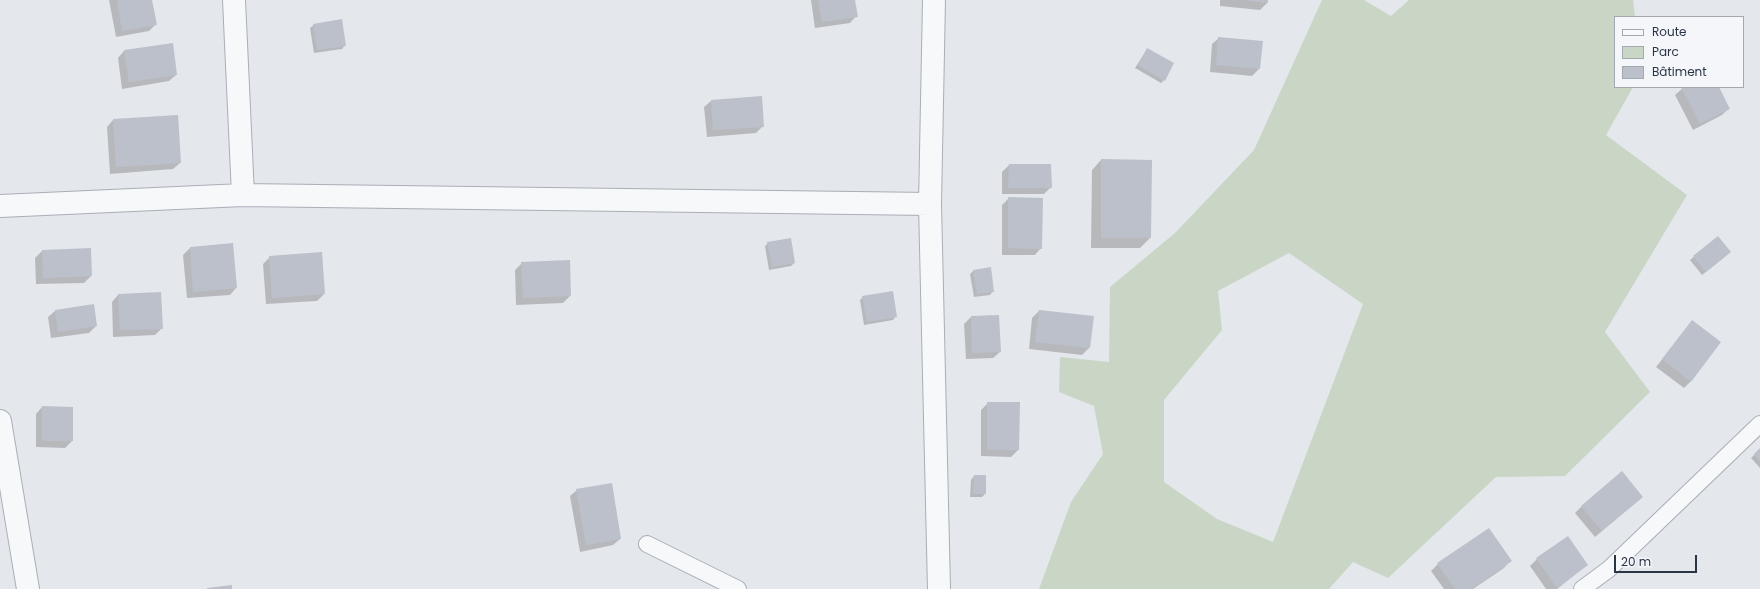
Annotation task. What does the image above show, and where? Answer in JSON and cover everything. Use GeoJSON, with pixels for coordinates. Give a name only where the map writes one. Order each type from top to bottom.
{"type":"FeatureCollection","features":[{"type":"Feature","properties":{"kind":"street"},"geometry":{"type":"LineString","coordinates":[[234,0],[243,195]]}},
{"type":"Feature","properties":{"kind":"street"},"geometry":{"type":"LineString","coordinates":[[934,0],[930,204],[939,589]]}},
{"type":"Feature","properties":{"kind":"street"},"geometry":{"type":"LineString","coordinates":[[0,206],[243,195],[930,204]]}},
{"type":"Feature","properties":{"kind":"street"},"geometry":{"type":"LineString","coordinates":[[0,421],[28,589]]}},
{"type":"Feature","properties":{"kind":"lane"},"geometry":{"type":"LineString","coordinates":[[1582,589],[1609,569],[1760,424]]}},
{"type":"Feature","properties":{"kind":"lane"},"geometry":{"type":"LineString","coordinates":[[647,544],[738,589]]}},
{"type":"Feature","properties":{"kind":"green space"},"geometry":{"type":"Polygon","coordinates":[[[1322,0],[1364,0],[1391,16],[1409,0],[1633,0],[1635,16],[1614,16],[1614,88],[1632,88],[1606,135],[1687,195],[1605,332],[1650,392],[1565,476],[1496,477],[1388,578],[1353,562],[1329,589],[1039,589],[1071,502],[1103,454],[1094,406],[1059,392],[1060,357],[1109,362],[1110,287],[1175,233],[1254,150],[1322,0]],[[1289,253],[1218,291],[1222,330],[1164,400],[1164,482],[1217,519],[1273,542],[1363,304],[1289,253]]]}},
{"type":"Feature","properties":{"kind":"building"},"geometry":{"type":"Polygon","coordinates":[[[117,0],[152,0],[157,25],[122,31],[117,0]]]}},
{"type":"Feature","properties":{"kind":"building"},"geometry":{"type":"Polygon","coordinates":[[[818,0],[855,0],[858,17],[822,22],[818,0]]]}},
{"type":"Feature","properties":{"kind":"building"},"geometry":{"type":"Polygon","coordinates":[[[1243,0],[1268,0],[1268,3],[1243,0]]]}},
{"type":"Feature","properties":{"kind":"building"},"geometry":{"type":"Polygon","coordinates":[[[342,19],[346,46],[317,50],[313,24],[342,19]]]}},
{"type":"Feature","properties":{"kind":"building"},"geometry":{"type":"Polygon","coordinates":[[[1218,37],[1263,41],[1260,69],[1216,65],[1218,37]]]}},
{"type":"Feature","properties":{"kind":"building"},"geometry":{"type":"Polygon","coordinates":[[[173,43],[177,75],[129,82],[124,50],[173,43]]]}},
{"type":"Feature","properties":{"kind":"building"},"geometry":{"type":"Polygon","coordinates":[[[1147,48],[1174,63],[1165,81],[1138,65],[1147,48]]]}},
{"type":"Feature","properties":{"kind":"building"},"geometry":{"type":"Polygon","coordinates":[[[1682,88],[1720,88],[1730,109],[1700,124],[1682,88]]]}},
{"type":"Feature","properties":{"kind":"building"},"geometry":{"type":"Polygon","coordinates":[[[762,96],[764,127],[713,130],[711,100],[762,96]]]}},
{"type":"Feature","properties":{"kind":"building"},"geometry":{"type":"Polygon","coordinates":[[[178,115],[181,163],[116,167],[113,119],[178,115]]]}},
{"type":"Feature","properties":{"kind":"building"},"geometry":{"type":"Polygon","coordinates":[[[1101,159],[1152,160],[1151,238],[1101,238],[1101,159]]]}},
{"type":"Feature","properties":{"kind":"building"},"geometry":{"type":"Polygon","coordinates":[[[1009,164],[1051,164],[1052,188],[1008,188],[1009,164]]]}},
{"type":"Feature","properties":{"kind":"building"},"geometry":{"type":"Polygon","coordinates":[[[1008,197],[1043,198],[1042,249],[1008,248],[1008,197]]]}},
{"type":"Feature","properties":{"kind":"building"},"geometry":{"type":"Polygon","coordinates":[[[1718,236],[1731,252],[1706,272],[1693,256],[1718,236]]]}},
{"type":"Feature","properties":{"kind":"building"},"geometry":{"type":"Polygon","coordinates":[[[791,238],[795,263],[772,267],[767,242],[791,238]]]}},
{"type":"Feature","properties":{"kind":"building"},"geometry":{"type":"Polygon","coordinates":[[[233,243],[237,288],[193,292],[190,247],[233,243]]]}},
{"type":"Feature","properties":{"kind":"building"},"geometry":{"type":"Polygon","coordinates":[[[91,248],[92,276],[43,278],[42,250],[91,248]]]}},
{"type":"Feature","properties":{"kind":"building"},"geometry":{"type":"Polygon","coordinates":[[[322,252],[325,294],[272,298],[269,256],[322,252]]]}},
{"type":"Feature","properties":{"kind":"building"},"geometry":{"type":"Polygon","coordinates":[[[570,260],[571,296],[523,298],[521,262],[570,260]]]}},
{"type":"Feature","properties":{"kind":"building"},"geometry":{"type":"Polygon","coordinates":[[[991,267],[994,292],[977,294],[973,270],[991,267]]]}},
{"type":"Feature","properties":{"kind":"building"},"geometry":{"type":"Polygon","coordinates":[[[893,291],[897,317],[867,322],[862,296],[893,291]]]}},
{"type":"Feature","properties":{"kind":"building"},"geometry":{"type":"Polygon","coordinates":[[[161,292],[163,329],[120,330],[118,294],[161,292]]]}},
{"type":"Feature","properties":{"kind":"building"},"geometry":{"type":"Polygon","coordinates":[[[94,304],[97,326],[58,332],[55,310],[94,304]]]}},
{"type":"Feature","properties":{"kind":"building"},"geometry":{"type":"Polygon","coordinates":[[[1039,310],[1094,316],[1090,348],[1035,342],[1039,310]]]}},
{"type":"Feature","properties":{"kind":"building"},"geometry":{"type":"Polygon","coordinates":[[[999,315],[1001,352],[972,353],[971,316],[999,315]]]}},
{"type":"Feature","properties":{"kind":"building"},"geometry":{"type":"Polygon","coordinates":[[[1692,320],[1721,342],[1691,382],[1662,359],[1692,320]]]}},
{"type":"Feature","properties":{"kind":"building"},"geometry":{"type":"Polygon","coordinates":[[[987,402],[1020,402],[1019,450],[987,450],[987,402]]]}},
{"type":"Feature","properties":{"kind":"building"},"geometry":{"type":"Polygon","coordinates":[[[42,406],[73,407],[73,441],[42,441],[42,406]]]}},
{"type":"Feature","properties":{"kind":"building"},"geometry":{"type":"Polygon","coordinates":[[[1760,448],[1760,461],[1754,454],[1760,448]]]}},
{"type":"Feature","properties":{"kind":"building"},"geometry":{"type":"Polygon","coordinates":[[[1622,471],[1643,497],[1602,531],[1581,506],[1622,471]]]}},
{"type":"Feature","properties":{"kind":"building"},"geometry":{"type":"Polygon","coordinates":[[[974,475],[986,475],[986,494],[973,494],[974,475]]]}},
{"type":"Feature","properties":{"kind":"building"},"geometry":{"type":"Polygon","coordinates":[[[612,483],[621,539],[586,545],[576,489],[612,483]]]}},
{"type":"Feature","properties":{"kind":"building"},"geometry":{"type":"Polygon","coordinates":[[[1489,528],[1512,561],[1471,589],[1455,589],[1437,563],[1489,528]]]}},
{"type":"Feature","properties":{"kind":"building"},"geometry":{"type":"Polygon","coordinates":[[[1568,536],[1588,565],[1557,588],[1536,558],[1568,536]]]}},
{"type":"Feature","properties":{"kind":"building"},"geometry":{"type":"Polygon","coordinates":[[[232,585],[232,589],[207,589],[207,588],[232,585]]]}}]}
